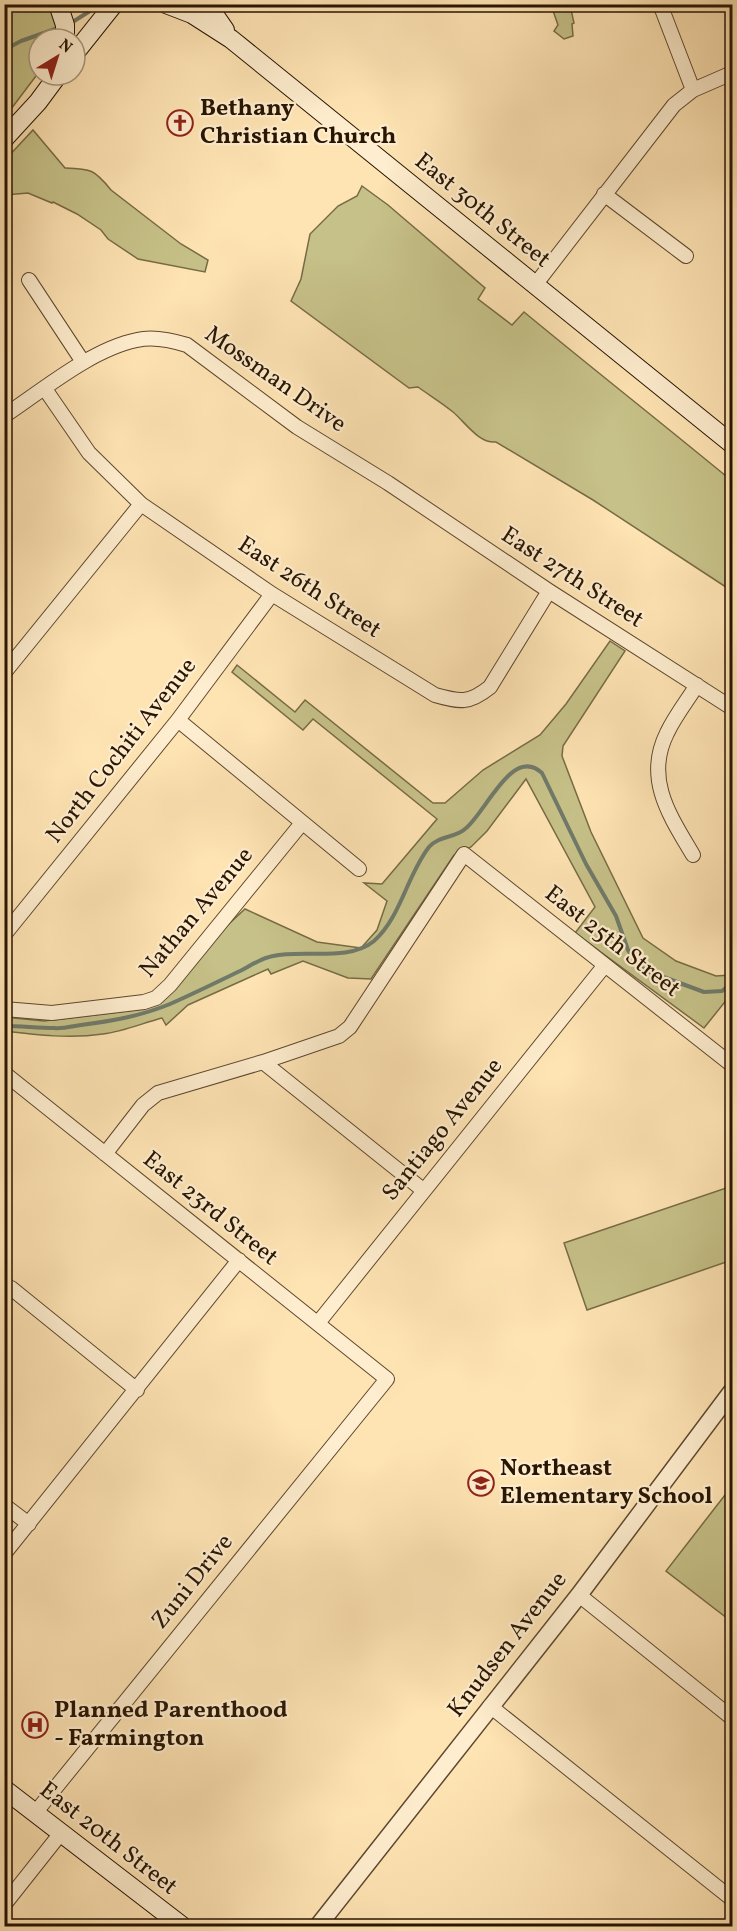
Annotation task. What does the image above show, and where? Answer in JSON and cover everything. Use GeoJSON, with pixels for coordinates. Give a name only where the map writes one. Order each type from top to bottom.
{"type":"FeatureCollection","features":[{"type":"Feature","properties":{"kind":"main road"},"geometry":{"type":"LineString","coordinates":[[58,4],[65,27]]}},
{"type":"Feature","properties":{"kind":"main road"},"geometry":{"type":"LineString","coordinates":[[87,39],[114,4]]}},
{"type":"Feature","properties":{"kind":"main road","name":"East 30th Street"},"geometry":{"type":"LineString","coordinates":[[166,4],[192,14],[231,39],[732,444]]}},
{"type":"Feature","properties":{"kind":"main road"},"geometry":{"type":"LineString","coordinates":[[207,4],[231,39]]}},
{"type":"Feature","properties":{"kind":"main road"},"geometry":{"type":"LineString","coordinates":[[4,139],[47,87]]}},
{"type":"Feature","properties":{"kind":"main road","name":"East 20th Street"},"geometry":{"type":"LineString","coordinates":[[4,1790],[182,1926]]}},
{"type":"Feature","properties":{"kind":"street"},"geometry":{"type":"LineString","coordinates":[[660,4],[693,90]]}},
{"type":"Feature","properties":{"kind":"street"},"geometry":{"type":"LineString","coordinates":[[535,285],[665,116],[693,90],[732,73]]}},
{"type":"Feature","properties":{"kind":"street"},"geometry":{"type":"LineString","coordinates":[[604,194],[686,256]]}},
{"type":"Feature","properties":{"kind":"street"},"geometry":{"type":"LineString","coordinates":[[29,280],[83,362]]}},
{"type":"Feature","properties":{"kind":"street","name":"Mossman Drive"},"geometry":{"type":"LineString","coordinates":[[4,416],[83,362],[116,346],[138,339],[169,339],[187,345],[297,427],[388,483]]}},
{"type":"Feature","properties":{"kind":"street","name":"East 26th Street"},"geometry":{"type":"LineString","coordinates":[[45,389],[89,453],[141,504],[272,594],[435,695],[454,701],[475,699],[490,687],[549,591]]}},
{"type":"Feature","properties":{"kind":"street","name":"East 27th Street"},"geometry":{"type":"LineString","coordinates":[[388,483],[549,591],[732,708]]}},
{"type":"Feature","properties":{"kind":"street"},"geometry":{"type":"LineString","coordinates":[[4,673],[141,504]]}},
{"type":"Feature","properties":{"kind":"street","name":"North Cochiti Avenue"},"geometry":{"type":"LineString","coordinates":[[4,935],[178,720],[272,594]]}},
{"type":"Feature","properties":{"kind":"street"},"geometry":{"type":"LineString","coordinates":[[693,855],[659,789],[657,760],[666,733],[697,685]]}},
{"type":"Feature","properties":{"kind":"street"},"geometry":{"type":"LineString","coordinates":[[178,720],[358,869]]}},
{"type":"Feature","properties":{"kind":"street","name":"Nathan Avenue"},"geometry":{"type":"LineString","coordinates":[[4,1009],[52,1013],[144,1002],[156,998],[170,985],[302,823]]}},
{"type":"Feature","properties":{"kind":"street","name":"East 25th Street"},"geometry":{"type":"LineString","coordinates":[[263,1062],[339,1036],[350,1027],[464,854],[732,1065]]}},
{"type":"Feature","properties":{"kind":"street","name":"Santiago Avenue"},"geometry":{"type":"LineString","coordinates":[[318,1323],[605,965]]}},
{"type":"Feature","properties":{"kind":"street"},"geometry":{"type":"LineString","coordinates":[[105,1154],[143,1105],[158,1093],[263,1062],[423,1190]]}},
{"type":"Feature","properties":{"kind":"street","name":"East 23rd Street"},"geometry":{"type":"LineString","coordinates":[[4,1073],[387,1379]]}},
{"type":"Feature","properties":{"kind":"street"},"geometry":{"type":"LineString","coordinates":[[4,1554],[238,1260]]}},
{"type":"Feature","properties":{"kind":"street"},"geometry":{"type":"LineString","coordinates":[[4,1297],[11,1288],[137,1389]]}},
{"type":"Feature","properties":{"kind":"street","name":"Zuni Drive"},"geometry":{"type":"LineString","coordinates":[[35,1813],[387,1379]]}},
{"type":"Feature","properties":{"kind":"street","name":"Knudsen Avenue"},"geometry":{"type":"LineString","coordinates":[[318,1926],[579,1595],[732,1391]]}},
{"type":"Feature","properties":{"kind":"street"},"geometry":{"type":"LineString","coordinates":[[4,1505],[28,1524]]}},
{"type":"Feature","properties":{"kind":"street"},"geometry":{"type":"LineString","coordinates":[[579,1595],[732,1718]]}},
{"type":"Feature","properties":{"kind":"street"},"geometry":{"type":"LineString","coordinates":[[490,1706],[732,1899]]}},
{"type":"Feature","properties":{"kind":"street"},"geometry":{"type":"LineString","coordinates":[[4,1905],[61,1833]]}},
{"type":"Feature","properties":{"kind":"shaded area"},"geometry":{"type":"Polygon","coordinates":[[[5,5],[52,5],[57,27],[27,27],[28,87],[5,117],[5,5]]]}},
{"type":"Feature","properties":{"kind":"shaded area"},"geometry":{"type":"Polygon","coordinates":[[[551,5],[570,5],[574,23],[572,24],[573,36],[564,39],[554,31],[558,25],[551,5]]]}},
{"type":"Feature","properties":{"kind":"shaded area"},"geometry":{"type":"Polygon","coordinates":[[[33,130],[65,168],[81,169],[96,174],[111,190],[181,244],[208,260],[205,272],[138,259],[108,239],[101,230],[53,202],[28,193],[5,195],[5,160],[33,130]]]}},
{"type":"Feature","properties":{"kind":"shaded area"},"geometry":{"type":"Polygon","coordinates":[[[362,186],[388,205],[485,288],[478,299],[512,325],[524,312],[732,481],[732,591],[593,500],[496,442],[484,440],[444,405],[418,387],[409,388],[291,301],[301,279],[310,234],[338,206],[357,196],[362,186]]]}},
{"type":"Feature","properties":{"kind":"shaded area"},"geometry":{"type":"Polygon","coordinates":[[[610,641],[625,651],[563,746],[562,756],[591,832],[643,938],[676,961],[716,976],[730,975],[732,971],[732,993],[704,1028],[575,933],[595,907],[526,779],[487,831],[471,847],[454,855],[371,979],[348,978],[303,961],[271,974],[268,969],[188,1005],[166,1025],[162,1018],[118,1031],[78,1036],[5,1031],[4,1017],[44,1021],[143,1009],[159,1003],[166,998],[218,934],[245,909],[317,942],[361,948],[377,930],[387,901],[364,883],[382,884],[437,819],[313,719],[303,730],[232,672],[237,665],[295,712],[305,700],[433,803],[445,803],[483,770],[540,735],[566,704],[610,641]]]}},
{"type":"Feature","properties":{"kind":"shaded area"},"geometry":{"type":"Polygon","coordinates":[[[732,1186],[732,1260],[587,1310],[564,1243],[732,1186]]]}},
{"type":"Feature","properties":{"kind":"shaded area"},"geometry":{"type":"Polygon","coordinates":[[[732,1486],[732,1622],[666,1571],[732,1486]]]}},
{"type":"Feature","properties":{"kind":"waterway"},"geometry":{"type":"LineString","coordinates":[[71,23],[101,4]]}},
{"type":"Feature","properties":{"kind":"waterway"},"geometry":{"type":"LineString","coordinates":[[4,50],[27,39]]}},
{"type":"Feature","properties":{"kind":"waterway"},"geometry":{"type":"LineString","coordinates":[[4,1026],[61,1028],[126,1018],[170,1004],[269,957],[285,954],[339,953],[364,947],[374,941],[391,920],[421,858],[429,847],[465,829],[510,774],[520,768],[531,767],[542,773],[586,864],[616,916],[628,950],[640,967],[704,992],[722,991],[732,983]]}},
{"type":"Feature","properties":{"kind":"place","name":"Bethany Christian Church"},"geometry":{"type":"Point","coordinates":[180,123]}},
{"type":"Feature","properties":{"kind":"place","name":"Northeast Elementary School"},"geometry":{"type":"Point","coordinates":[481,1483]}},
{"type":"Feature","properties":{"kind":"place","name":"Planned Parenthood - Farmington"},"geometry":{"type":"Point","coordinates":[35,1725]}}]}
